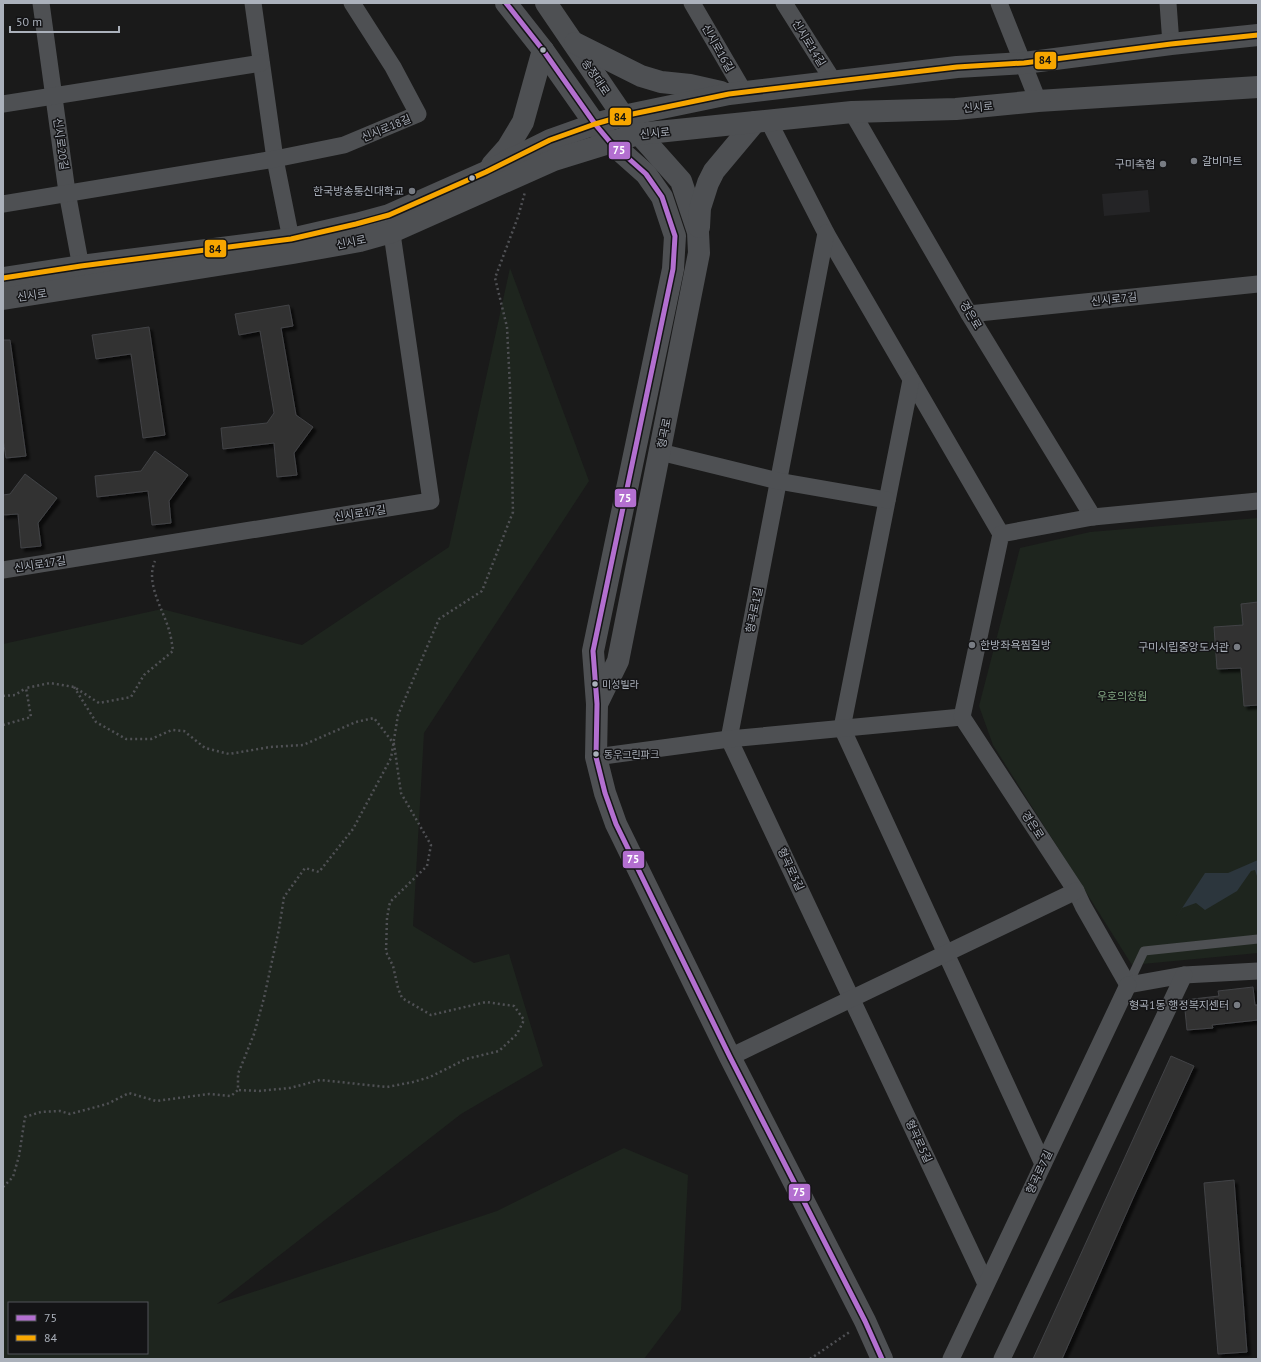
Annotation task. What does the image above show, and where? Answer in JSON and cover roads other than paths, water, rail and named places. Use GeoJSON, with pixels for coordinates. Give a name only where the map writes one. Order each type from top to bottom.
{"type":"FeatureCollection","features":[{"type":"Feature","properties":{"kind":"street","name":"신시로20길"},"geometry":{"type":"LineString","coordinates":[[41,3],[67,192],[82,276]]}},
{"type":"Feature","properties":{"kind":"street"},"geometry":{"type":"LineString","coordinates":[[253,3],[275,159],[291,239]]}},
{"type":"Feature","properties":{"kind":"street","name":"신시로18길"},"geometry":{"type":"LineString","coordinates":[[67,192],[275,159],[344,145],[418,114],[393,67],[352,3]]}},
{"type":"Feature","properties":{"kind":"street"},"geometry":{"type":"LineString","coordinates":[[506,3],[544,50],[595,124],[610,142]]}},
{"type":"Feature","properties":{"kind":"street","name":"송정대로"},"geometry":{"type":"LineString","coordinates":[[546,3],[623,116],[666,164]]}},
{"type":"Feature","properties":{"kind":"street","name":"신시로16길"},"geometry":{"type":"LineString","coordinates":[[692,3],[737,93]]}},
{"type":"Feature","properties":{"kind":"street","name":"신시로14길"},"geometry":{"type":"LineString","coordinates":[[784,3],[834,82]]}},
{"type":"Feature","properties":{"kind":"street"},"geometry":{"type":"LineString","coordinates":[[999,3],[1038,101]]}},
{"type":"Feature","properties":{"kind":"street"},"geometry":{"type":"LineString","coordinates":[[1168,3],[1170,44]]}},
{"type":"Feature","properties":{"kind":"street","name":"신시로"},"geometry":{"type":"LineString","coordinates":[[3,278],[82,276],[293,253],[360,241],[486,172],[550,140],[623,116],[737,93],[957,67],[1024,63],[1170,44],[1258,35]]}},
{"type":"Feature","properties":{"kind":"street"},"geometry":{"type":"LineString","coordinates":[[571,41],[641,76],[661,82],[737,93]]}},
{"type":"Feature","properties":{"kind":"street"},"geometry":{"type":"LineString","coordinates":[[486,172],[508,147],[523,122],[544,50]]}},
{"type":"Feature","properties":{"kind":"street"},"geometry":{"type":"LineString","coordinates":[[3,104],[261,63]]}},
{"type":"Feature","properties":{"kind":"street","name":"신시로"},"geometry":{"type":"LineString","coordinates":[[3,299],[82,276],[291,239],[356,224],[391,223],[554,160],[638,134],[852,112],[956,109],[1038,101],[1258,87]]}},
{"type":"Feature","properties":{"kind":"street","name":"경은로"},"geometry":{"type":"LineString","coordinates":[[852,112],[969,314],[1093,517]]}},
{"type":"Feature","properties":{"kind":"street"},"geometry":{"type":"LineString","coordinates":[[596,757],[730,739],[962,717],[1001,534],[761,121],[714,171],[708,183],[700,208],[698,232]]}},
{"type":"Feature","properties":{"kind":"street","name":"형곡로"},"geometry":{"type":"LineString","coordinates":[[610,142],[646,174],[662,196],[675,236],[673,269],[593,651],[597,704],[596,757],[605,793],[616,824],[730,1057],[865,1321],[882,1359]]}},
{"type":"Feature","properties":{"kind":"street","name":"형곡로"},"geometry":{"type":"LineString","coordinates":[[597,704],[618,662],[698,252],[698,232],[681,181],[666,164]]}},
{"type":"Feature","properties":{"kind":"street"},"geometry":{"type":"LineString","coordinates":[[3,204],[67,192]]}},
{"type":"Feature","properties":{"kind":"street","name":"신시로17길"},"geometry":{"type":"LineString","coordinates":[[3,570],[431,501],[391,223]]}},
{"type":"Feature","properties":{"kind":"street"},"geometry":{"type":"LineString","coordinates":[[778,481],[826,233]]}},
{"type":"Feature","properties":{"kind":"street","name":"신시로7길"},"geometry":{"type":"LineString","coordinates":[[969,314],[1258,284]]}},
{"type":"Feature","properties":{"kind":"street"},"geometry":{"type":"LineString","coordinates":[[911,380],[842,728],[1043,1164]]}},
{"type":"Feature","properties":{"kind":"street"},"geometry":{"type":"LineString","coordinates":[[660,452],[778,481],[887,500]]}},
{"type":"Feature","properties":{"kind":"street","name":"형곡로1길"},"geometry":{"type":"LineString","coordinates":[[730,739],[778,481]]}},
{"type":"Feature","properties":{"kind":"street"},"geometry":{"type":"LineString","coordinates":[[1001,534],[1093,517],[1258,501]]}},
{"type":"Feature","properties":{"kind":"street","name":"경은로"},"geometry":{"type":"LineString","coordinates":[[962,717],[1076,891],[1128,985]]}},
{"type":"Feature","properties":{"kind":"street","name":"형곡로3길"},"geometry":{"type":"LineString","coordinates":[[730,739],[852,999]]}},
{"type":"Feature","properties":{"kind":"street"},"geometry":{"type":"LineString","coordinates":[[730,1057],[1076,891]]}},
{"type":"Feature","properties":{"kind":"street"},"geometry":{"type":"LineString","coordinates":[[1128,985],[1184,976],[1258,971]]}},
{"type":"Feature","properties":{"kind":"street"},"geometry":{"type":"LineString","coordinates":[[1002,1359],[1184,976]]}},
{"type":"Feature","properties":{"kind":"street","name":"형곡로7길"},"geometry":{"type":"LineString","coordinates":[[951,1359],[1128,985]]}},
{"type":"Feature","properties":{"kind":"street","name":"형곡로5길"},"geometry":{"type":"LineString","coordinates":[[852,999],[986,1284]]}},
{"type":"Feature","properties":{"kind":"lane"},"geometry":{"type":"LineString","coordinates":[[1128,985],[1144,951],[1258,939]]}},
{"type":"Feature","properties":{"kind":"place","name":"갈비마트"},"geometry":{"type":"Point","coordinates":[1194,161]}},
{"type":"Feature","properties":{"kind":"place","name":"구미축협"},"geometry":{"type":"Point","coordinates":[1163,164]}},
{"type":"Feature","properties":{"kind":"place","name":"한국방송통신대학교"},"geometry":{"type":"Point","coordinates":[412,191]}},
{"type":"Feature","properties":{"kind":"place","name":"한방좌욕찜질방"},"geometry":{"type":"Point","coordinates":[972,645]}},
{"type":"Feature","properties":{"kind":"place","name":"구미시립중앙도서관"},"geometry":{"type":"Point","coordinates":[1237,647]}},
{"type":"Feature","properties":{"kind":"place","name":"미성빌라"},"geometry":{"type":"Point","coordinates":[595,684]}},
{"type":"Feature","properties":{"kind":"place","name":"동우그린파크"},"geometry":{"type":"Point","coordinates":[596,754]}},
{"type":"Feature","properties":{"kind":"place","name":"형곡1동 행정복지센터"},"geometry":{"type":"Point","coordinates":[1237,1005]}},
{"type":"Feature","properties":{"kind":"park label","name":"우호의정원"},"geometry":{"type":"Point","coordinates":[1122,696]}}]}
